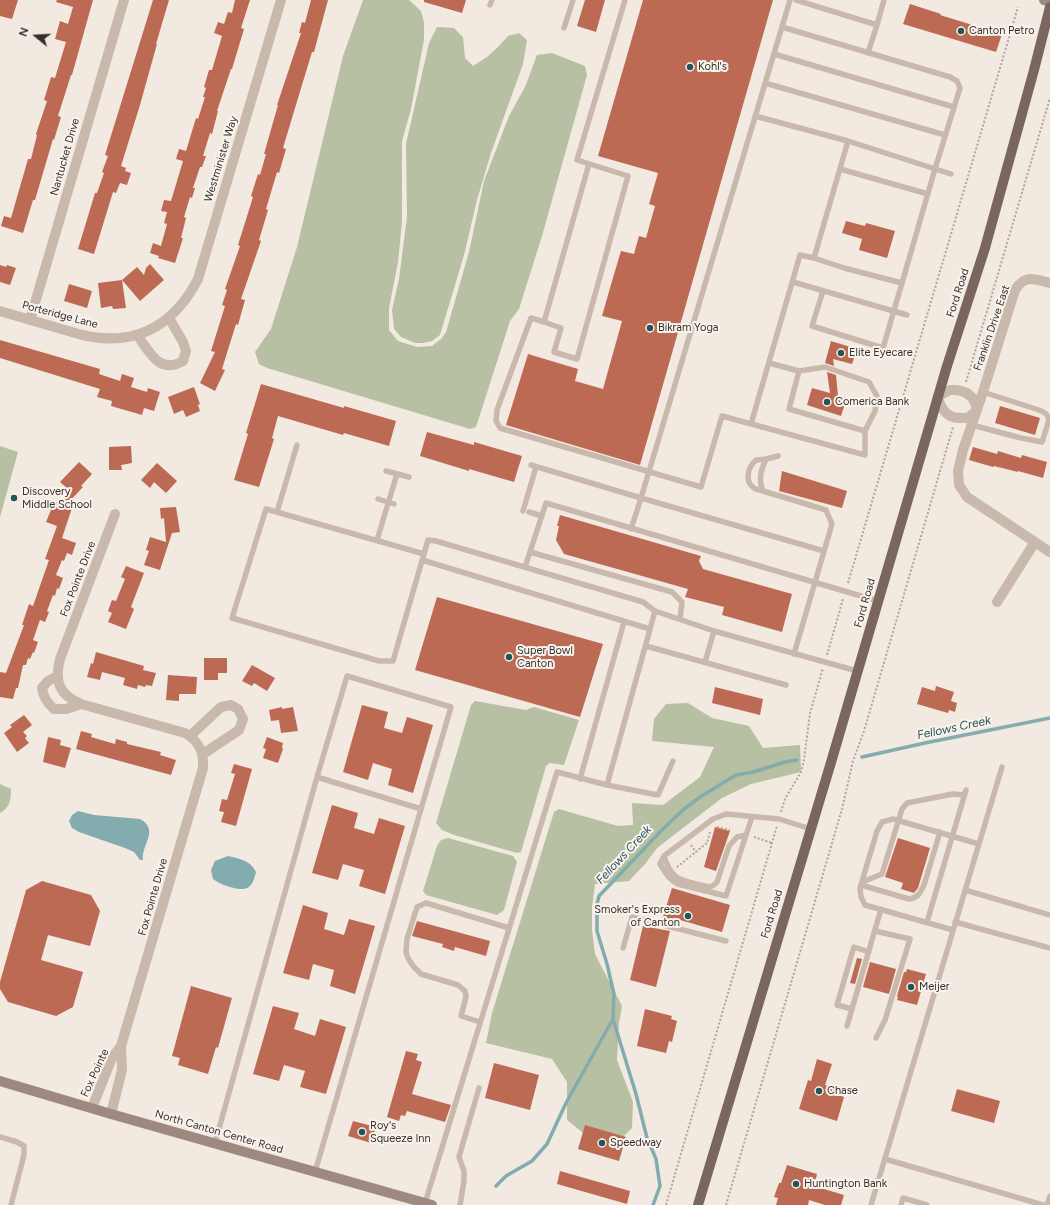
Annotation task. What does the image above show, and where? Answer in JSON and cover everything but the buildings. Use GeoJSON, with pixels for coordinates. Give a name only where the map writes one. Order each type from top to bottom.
{"type":"FeatureCollection","features":[{"type":"Feature","properties":{"kind":"main road"},"geometry":{"type":"LineString","coordinates":[[1044,0],[1050,2]]}},
{"type":"Feature","properties":{"kind":"main road","name":"Ford Road"},"geometry":{"type":"LineString","coordinates":[[698,1205],[947,366],[985,248],[1050,7]]}},
{"type":"Feature","properties":{"kind":"main road","name":"North Canton Center Road"},"geometry":{"type":"LineString","coordinates":[[0,1081],[428,1204]]}},
{"type":"Feature","properties":{"kind":"street","name":"Nantucket Drive"},"geometry":{"type":"LineString","coordinates":[[30,320],[124,0]]}},
{"type":"Feature","properties":{"kind":"street","name":"Westminister Way"},"geometry":{"type":"LineString","coordinates":[[160,324],[179,309],[190,294],[198,279],[281,0]]}},
{"type":"Feature","properties":{"kind":"street","name":"Franklin Drive East"},"geometry":{"type":"LineString","coordinates":[[1050,284],[1032,279],[1026,279],[1018,285],[1015,290],[958,471],[960,485],[967,497],[1050,552]]}},
{"type":"Feature","properties":{"kind":"street","name":"Porteridge Lane"},"geometry":{"type":"LineString","coordinates":[[0,311],[94,338],[123,338],[137,335],[160,324]]}},
{"type":"Feature","properties":{"kind":"street"},"geometry":{"type":"LineString","coordinates":[[137,335],[160,364],[167,366],[176,365],[183,361],[186,351],[183,342],[169,318]]}},
{"type":"Feature","properties":{"kind":"street"},"geometry":{"type":"LineString","coordinates":[[950,390],[963,391],[971,396],[976,402],[977,410],[968,418],[956,418],[949,416],[943,411],[938,397],[950,390]]}},
{"type":"Feature","properties":{"kind":"street","name":"Fox Pointe Drive"},"geometry":{"type":"LineString","coordinates":[[57,676],[60,659],[115,514]]}},
{"type":"Feature","properties":{"kind":"street"},"geometry":{"type":"LineString","coordinates":[[997,602],[1034,542]]}},
{"type":"Feature","properties":{"kind":"street"},"geometry":{"type":"LineString","coordinates":[[81,704],[66,709],[54,709],[47,703],[42,688],[48,681],[57,676],[59,686],[69,698],[81,704],[190,736],[199,746],[203,754],[239,730],[243,718],[238,709],[231,706],[221,707],[190,736]]}},
{"type":"Feature","properties":{"kind":"street","name":"Fox Pointe Drive"},"geometry":{"type":"LineString","coordinates":[[121,1046],[203,768],[203,754]]}},
{"type":"Feature","properties":{"kind":"street","name":"Fox Pointe"},"geometry":{"type":"LineString","coordinates":[[92,1108],[112,1058],[121,1046]]}},
{"type":"Feature","properties":{"kind":"street","name":"Fox Pointe"},"geometry":{"type":"LineString","coordinates":[[111,1114],[122,1070],[121,1046]]}},
{"type":"Feature","properties":{"kind":"lane"},"geometry":{"type":"LineString","coordinates":[[564,28],[573,0]]}},
{"type":"Feature","properties":{"kind":"lane"},"geometry":{"type":"LineString","coordinates":[[625,0],[577,160],[628,176],[576,359],[554,352],[561,328],[531,318],[497,410],[496,421],[500,428],[702,488],[722,416],[866,455],[865,431],[875,411],[877,396],[869,382],[825,367],[799,371],[769,362]]}},
{"type":"Feature","properties":{"kind":"lane"},"geometry":{"type":"LineString","coordinates":[[632,529],[790,0]]}},
{"type":"Feature","properties":{"kind":"lane"},"geometry":{"type":"LineString","coordinates":[[796,0],[877,25]]}},
{"type":"Feature","properties":{"kind":"lane"},"geometry":{"type":"LineString","coordinates":[[868,53],[884,0]]}},
{"type":"Feature","properties":{"kind":"lane"},"geometry":{"type":"LineString","coordinates":[[782,27],[950,76],[959,84],[960,88],[883,348],[812,326],[823,291]]}},
{"type":"Feature","properties":{"kind":"lane"},"geometry":{"type":"LineString","coordinates":[[774,54],[954,107]]}},
{"type":"Feature","properties":{"kind":"lane"},"geometry":{"type":"LineString","coordinates":[[765,83],[946,135]]}},
{"type":"Feature","properties":{"kind":"lane"},"geometry":{"type":"LineString","coordinates":[[755,116],[848,141],[951,174]]}},
{"type":"Feature","properties":{"kind":"lane"},"geometry":{"type":"LineString","coordinates":[[814,258],[848,141]]}},
{"type":"Feature","properties":{"kind":"lane"},"geometry":{"type":"LineString","coordinates":[[544,322],[589,164]]}},
{"type":"Feature","properties":{"kind":"lane"},"geometry":{"type":"LineString","coordinates":[[840,169],[928,194]]}},
{"type":"Feature","properties":{"kind":"lane"},"geometry":{"type":"LineString","coordinates":[[751,424],[800,255],[902,283]]}},
{"type":"Feature","properties":{"kind":"lane"},"geometry":{"type":"LineString","coordinates":[[793,282],[907,315]]}},
{"type":"Feature","properties":{"kind":"lane"},"geometry":{"type":"LineString","coordinates":[[799,371],[788,409],[865,431]]}},
{"type":"Feature","properties":{"kind":"lane"},"geometry":{"type":"LineString","coordinates":[[972,425],[1042,442],[1049,416],[1039,410],[983,392]]}},
{"type":"Feature","properties":{"kind":"lane"},"geometry":{"type":"LineString","coordinates":[[277,512],[297,445]]}},
{"type":"Feature","properties":{"kind":"lane"},"geometry":{"type":"LineString","coordinates":[[778,456],[756,460],[750,465],[748,471],[749,482],[754,488],[826,510],[832,524],[794,654]]}},
{"type":"Feature","properties":{"kind":"lane"},"geometry":{"type":"LineString","coordinates":[[763,491],[761,485],[761,469],[766,459]]}},
{"type":"Feature","properties":{"kind":"lane"},"geometry":{"type":"LineString","coordinates":[[542,516],[526,511],[534,466],[824,551]]}},
{"type":"Feature","properties":{"kind":"lane"},"geometry":{"type":"LineString","coordinates":[[386,471],[409,477]]}},
{"type":"Feature","properties":{"kind":"lane"},"geometry":{"type":"LineString","coordinates":[[377,540],[391,503],[398,474]]}},
{"type":"Feature","properties":{"kind":"lane"},"geometry":{"type":"LineString","coordinates":[[378,499],[391,503]]}},
{"type":"Feature","properties":{"kind":"lane"},"geometry":{"type":"LineString","coordinates":[[525,567],[546,503],[878,601]]}},
{"type":"Feature","properties":{"kind":"lane"},"geometry":{"type":"LineString","coordinates":[[424,554],[266,508],[232,618],[379,661],[393,661],[422,560],[424,554],[428,540],[436,541],[643,602],[655,611],[714,631],[857,671]]}},
{"type":"Feature","properties":{"kind":"lane"},"geometry":{"type":"LineString","coordinates":[[530,552],[672,592],[682,602],[680,619]]}},
{"type":"Feature","properties":{"kind":"lane"},"geometry":{"type":"LineString","coordinates":[[422,560],[650,630]]}},
{"type":"Feature","properties":{"kind":"lane"},"geometry":{"type":"LineString","coordinates":[[607,785],[655,611]]}},
{"type":"Feature","properties":{"kind":"lane"},"geometry":{"type":"LineString","coordinates":[[580,779],[624,622]]}},
{"type":"Feature","properties":{"kind":"lane"},"geometry":{"type":"LineString","coordinates":[[705,662],[714,631]]}},
{"type":"Feature","properties":{"kind":"lane"},"geometry":{"type":"LineString","coordinates":[[646,646],[786,685]]}},
{"type":"Feature","properties":{"kind":"lane"},"geometry":{"type":"LineString","coordinates":[[214,1143],[347,676],[451,707],[315,1172]]}},
{"type":"Feature","properties":{"kind":"lane"},"geometry":{"type":"LineString","coordinates":[[428,1204],[480,1022],[557,772],[580,779],[658,795],[673,761]]}},
{"type":"Feature","properties":{"kind":"lane"},"geometry":{"type":"LineString","coordinates":[[871,1205],[1002,767]]}},
{"type":"Feature","properties":{"kind":"lane"},"geometry":{"type":"LineString","coordinates":[[317,777],[421,809]]}},
{"type":"Feature","properties":{"kind":"lane"},"geometry":{"type":"LineString","coordinates":[[861,883],[882,874],[898,820],[902,809],[907,803],[965,793],[927,922]]}},
{"type":"Feature","properties":{"kind":"lane"},"geometry":{"type":"LineString","coordinates":[[752,817],[749,836],[726,896],[709,893],[678,884],[672,881],[660,864],[664,856],[713,819],[726,814],[779,819],[811,828]]}},
{"type":"Feature","properties":{"kind":"lane"},"geometry":{"type":"LineString","coordinates":[[953,930],[865,905],[861,898],[861,883],[877,832],[882,822],[893,819],[898,820],[979,844]]}},
{"type":"Feature","properties":{"kind":"lane"},"geometry":{"type":"LineString","coordinates":[[861,883],[909,899],[915,898],[920,893],[924,885],[940,832]]}},
{"type":"Feature","properties":{"kind":"lane"},"geometry":{"type":"LineString","coordinates":[[664,856],[671,871],[679,879],[707,887],[712,886],[717,882],[729,846],[737,837],[749,836]]}},
{"type":"Feature","properties":{"kind":"lane"},"geometry":{"type":"LineString","coordinates":[[965,890],[1050,915]]}},
{"type":"Feature","properties":{"kind":"lane"},"geometry":{"type":"LineString","coordinates":[[480,1022],[461,1016],[466,997],[465,991],[458,986],[421,974],[412,966],[406,952],[408,939],[418,907],[426,903],[509,928]]}},
{"type":"Feature","properties":{"kind":"lane"},"geometry":{"type":"LineString","coordinates":[[847,1026],[881,909]]}},
{"type":"Feature","properties":{"kind":"lane"},"geometry":{"type":"LineString","coordinates":[[623,948],[632,917],[726,941]]}},
{"type":"Feature","properties":{"kind":"lane"},"geometry":{"type":"LineString","coordinates":[[956,922],[1050,948]]}},
{"type":"Feature","properties":{"kind":"lane"},"geometry":{"type":"LineString","coordinates":[[875,931],[910,939],[885,1020],[876,1038]]}},
{"type":"Feature","properties":{"kind":"lane"},"geometry":{"type":"LineString","coordinates":[[852,1009],[837,1005],[854,947],[869,952]]}},
{"type":"Feature","properties":{"kind":"lane"},"geometry":{"type":"LineString","coordinates":[[460,1205],[464,1188],[464,1171],[459,1157],[479,1088]]}},
{"type":"Feature","properties":{"kind":"lane"},"geometry":{"type":"LineString","coordinates":[[0,1137],[17,1142],[24,1146],[24,1155],[11,1205]]}},
{"type":"Feature","properties":{"kind":"lane"},"geometry":{"type":"LineString","coordinates":[[885,1159],[1043,1205]]}},
{"type":"Feature","properties":{"kind":"lane"},"geometry":{"type":"LineString","coordinates":[[1047,1205],[1050,1196]]}},
{"type":"Feature","properties":{"kind":"lane"},"geometry":{"type":"LineString","coordinates":[[901,1205],[903,1198],[927,1205]]}},
{"type":"Feature","properties":{"kind":"path"},"geometry":{"type":"LineString","coordinates":[[848,583],[1018,7]]}},
{"type":"Feature","properties":{"kind":"path"},"geometry":{"type":"LineString","coordinates":[[963,391],[1050,98]]}},
{"type":"Feature","properties":{"kind":"path"},"geometry":{"type":"LineString","coordinates":[[726,1205],[842,809],[852,761],[864,731],[956,418]]}},
{"type":"Feature","properties":{"kind":"path"},"geometry":{"type":"LineString","coordinates":[[781,811],[785,799],[801,772],[808,732]]}},
{"type":"Feature","properties":{"kind":"path"},"geometry":{"type":"LineString","coordinates":[[714,826],[730,830]]}},
{"type":"Feature","properties":{"kind":"path"},"geometry":{"type":"LineString","coordinates":[[671,871],[707,843],[711,828]]}},
{"type":"Feature","properties":{"kind":"path"},"geometry":{"type":"LineString","coordinates":[[666,1205],[776,831]]}},
{"type":"Feature","properties":{"kind":"path"},"geometry":{"type":"LineString","coordinates":[[749,836],[772,843]]}},
{"type":"Feature","properties":{"kind":"path"},"geometry":{"type":"LineString","coordinates":[[705,837],[707,841]]}},
{"type":"Feature","properties":{"kind":"path"},"geometry":{"type":"LineString","coordinates":[[690,844],[696,852]]}},
{"type":"Feature","properties":{"kind":"green space"},"geometry":{"type":"Polygon","coordinates":[[[363,0],[409,0],[421,11],[424,22],[424,40],[411,109],[402,141],[402,222],[398,262],[389,308],[389,330],[398,341],[417,347],[432,346],[441,339],[446,332],[469,252],[484,181],[509,116],[525,87],[537,55],[552,53],[585,66],[587,75],[542,236],[519,309],[510,321],[476,427],[470,429],[267,368],[259,364],[255,352],[271,329],[297,247],[343,56],[363,0]]]}},
{"type":"Feature","properties":{"kind":"green space"},"geometry":{"type":"Polygon","coordinates":[[[437,27],[454,28],[463,37],[465,58],[473,66],[487,57],[508,36],[519,33],[527,40],[523,64],[491,153],[477,200],[464,255],[440,335],[432,341],[415,343],[401,337],[394,329],[392,310],[399,279],[407,217],[406,144],[429,43],[437,27]]]}},
{"type":"Feature","properties":{"kind":"green space"},"geometry":{"type":"Polygon","coordinates":[[[0,446],[18,452],[0,517],[0,446]]]}},
{"type":"Feature","properties":{"kind":"green space"},"geometry":{"type":"Polygon","coordinates":[[[475,701],[526,710],[534,707],[579,720],[564,765],[550,763],[546,766],[521,852],[517,853],[454,835],[442,830],[436,823],[471,705],[475,701]]]}},
{"type":"Feature","properties":{"kind":"green space"},"geometry":{"type":"Polygon","coordinates":[[[688,703],[712,718],[749,726],[763,748],[800,745],[801,772],[751,784],[722,798],[657,848],[645,864],[629,881],[595,884],[592,907],[592,930],[595,954],[622,1006],[619,1023],[617,1060],[633,1102],[632,1128],[620,1140],[588,1137],[567,1120],[567,1082],[552,1059],[486,1043],[492,1013],[554,812],[559,809],[618,826],[633,825],[632,803],[663,805],[700,777],[714,747],[652,741],[654,719],[666,704],[688,703]]]}},
{"type":"Feature","properties":{"kind":"green space"},"geometry":{"type":"Polygon","coordinates":[[[0,784],[11,789],[11,796],[8,806],[0,813],[0,784]]]}},
{"type":"Feature","properties":{"kind":"green space"},"geometry":{"type":"Polygon","coordinates":[[[448,838],[513,856],[517,862],[504,910],[497,915],[426,895],[423,891],[437,846],[441,840],[448,838]]]}},
{"type":"Feature","properties":{"kind":"water"},"geometry":{"type":"Polygon","coordinates":[[[78,811],[94,815],[140,819],[146,823],[149,828],[149,833],[144,849],[143,860],[140,860],[134,852],[79,832],[72,828],[69,821],[72,815],[78,811]]]}},
{"type":"Feature","properties":{"kind":"water"},"geometry":{"type":"Polygon","coordinates":[[[228,856],[248,862],[254,868],[256,872],[252,884],[247,888],[234,888],[223,885],[213,879],[211,870],[215,861],[228,856]]]}},
{"type":"Feature","properties":{"kind":"waterway","name":"Fellows Creek"},"geometry":{"type":"LineString","coordinates":[[862,757],[1050,718]]}},
{"type":"Feature","properties":{"kind":"waterway","name":"Fellows Creek"},"geometry":{"type":"LineString","coordinates":[[653,1205],[660,1186],[656,1159],[647,1138],[636,1094],[613,1019],[614,994],[597,931],[597,904],[599,896],[662,830],[684,809],[700,797],[736,775],[797,760]]}},
{"type":"Feature","properties":{"kind":"waterway"},"geometry":{"type":"LineString","coordinates":[[496,1186],[506,1176],[532,1161],[547,1144],[566,1103],[613,1019]]}},
{"type":"Feature","properties":{"kind":"place","name":"Canton Petro"},"geometry":{"type":"Point","coordinates":[961,31]}},
{"type":"Feature","properties":{"kind":"place","name":"Kohl's"},"geometry":{"type":"Point","coordinates":[690,67]}},
{"type":"Feature","properties":{"kind":"place","name":"Bikram Yoga"},"geometry":{"type":"Point","coordinates":[650,328]}},
{"type":"Feature","properties":{"kind":"place","name":"Elite Eyecare"},"geometry":{"type":"Point","coordinates":[841,353]}},
{"type":"Feature","properties":{"kind":"place","name":"Comerica Bank"},"geometry":{"type":"Point","coordinates":[827,402]}},
{"type":"Feature","properties":{"kind":"place","name":"Discovery Middle School"},"geometry":{"type":"Point","coordinates":[14,498]}},
{"type":"Feature","properties":{"kind":"place","name":"Super Bowl Canton"},"geometry":{"type":"Point","coordinates":[509,657]}},
{"type":"Feature","properties":{"kind":"place","name":"Smoker's Express of Canton"},"geometry":{"type":"Point","coordinates":[688,916]}},
{"type":"Feature","properties":{"kind":"place","name":"Meijer"},"geometry":{"type":"Point","coordinates":[911,987]}},
{"type":"Feature","properties":{"kind":"place","name":"Chase"},"geometry":{"type":"Point","coordinates":[819,1091]}},
{"type":"Feature","properties":{"kind":"place","name":"Roy's Squeeze Inn"},"geometry":{"type":"Point","coordinates":[362,1132]}},
{"type":"Feature","properties":{"kind":"place","name":"Speedway"},"geometry":{"type":"Point","coordinates":[602,1143]}},
{"type":"Feature","properties":{"kind":"place","name":"Huntington Bank"},"geometry":{"type":"Point","coordinates":[796,1184]}}]}
